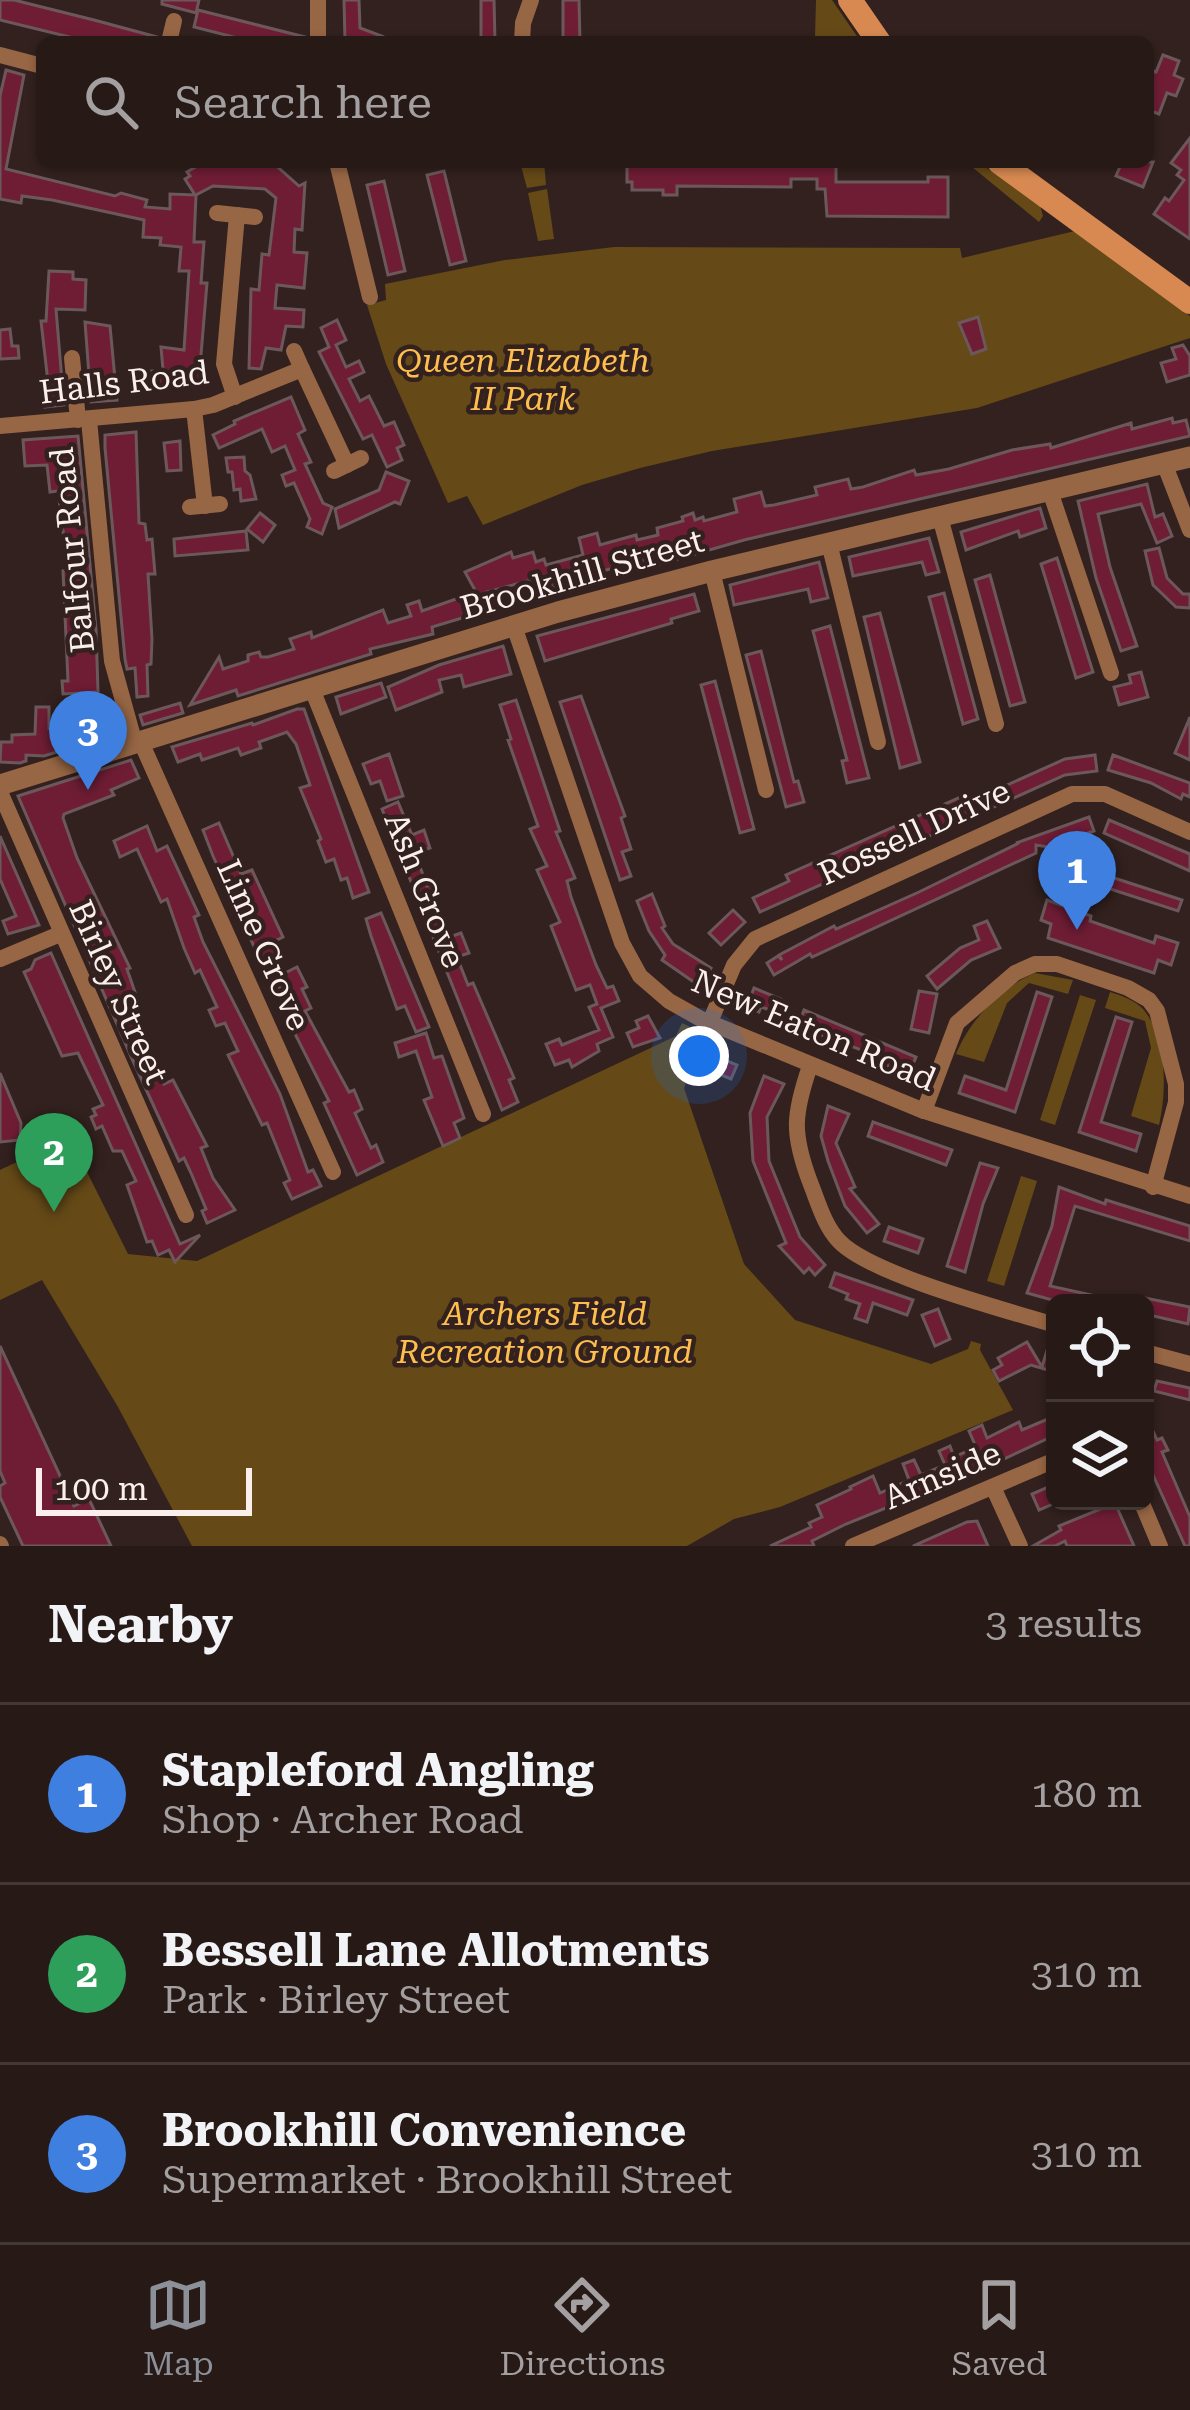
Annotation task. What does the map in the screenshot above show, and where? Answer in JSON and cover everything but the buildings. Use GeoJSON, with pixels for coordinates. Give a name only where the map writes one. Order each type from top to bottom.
{"type":"FeatureCollection","features":[{"type":"Feature","properties":{"kind":"main road"},"geometry":{"type":"LineString","coordinates":[[850,0],[876,36]]}},
{"type":"Feature","properties":{"kind":"main road"},"geometry":{"type":"LineString","coordinates":[[1007,168],[1190,302]]}},
{"type":"Feature","properties":{"kind":"street"},"geometry":{"type":"LineString","coordinates":[[318,36],[319,0]]}},
{"type":"Feature","properties":{"kind":"street"},"geometry":{"type":"LineString","coordinates":[[522,36],[531,0]]}},
{"type":"Feature","properties":{"kind":"street"},"geometry":{"type":"LineString","coordinates":[[170,36],[174,21]]}},
{"type":"Feature","properties":{"kind":"street"},"geometry":{"type":"LineString","coordinates":[[0,55],[36,64]]}},
{"type":"Feature","properties":{"kind":"street"},"geometry":{"type":"LineString","coordinates":[[338,168],[370,297]]}},
{"type":"Feature","properties":{"kind":"street"},"geometry":{"type":"LineString","coordinates":[[217,213],[246,216],[224,364],[235,397]]}},
{"type":"Feature","properties":{"kind":"street"},"geometry":{"type":"LineString","coordinates":[[295,351],[347,465]]}},
{"type":"Feature","properties":{"kind":"street","name":"Balfour Road"},"geometry":{"type":"LineString","coordinates":[[72,358],[84,420],[112,662],[138,743]]}},
{"type":"Feature","properties":{"kind":"street","name":"Halls Road"},"geometry":{"type":"LineString","coordinates":[[0,426],[194,409],[302,369]]}},
{"type":"Feature","properties":{"kind":"street"},"geometry":{"type":"LineString","coordinates":[[194,409],[205,506]]}},
{"type":"Feature","properties":{"kind":"street","name":"Brookhill Street"},"geometry":{"type":"LineString","coordinates":[[0,789],[514,626],[712,571],[1190,457]]}},
{"type":"Feature","properties":{"kind":"street"},"geometry":{"type":"LineString","coordinates":[[1164,464],[1190,530]]}},
{"type":"Feature","properties":{"kind":"street"},"geometry":{"type":"LineString","coordinates":[[1050,491],[1111,673]]}},
{"type":"Feature","properties":{"kind":"street"},"geometry":{"type":"LineString","coordinates":[[940,518],[996,724]]}},
{"type":"Feature","properties":{"kind":"street"},"geometry":{"type":"LineString","coordinates":[[830,543],[878,742]]}},
{"type":"Feature","properties":{"kind":"street"},"geometry":{"type":"LineString","coordinates":[[712,571],[766,790]]}},
{"type":"Feature","properties":{"kind":"street","name":"New Eaton Road"},"geometry":{"type":"LineString","coordinates":[[514,626],[622,943],[640,976],[669,1001],[810,1066],[924,1111],[1190,1196]]}},
{"type":"Feature","properties":{"kind":"street","name":"Ash Grove"},"geometry":{"type":"LineString","coordinates":[[312,689],[483,1114]]}},
{"type":"Feature","properties":{"kind":"street","name":"Lime Grove"},"geometry":{"type":"LineString","coordinates":[[138,743],[332,1172]]}},
{"type":"Feature","properties":{"kind":"street","name":"Birley Street"},"geometry":{"type":"LineString","coordinates":[[0,789],[186,1215]]}},
{"type":"Feature","properties":{"kind":"street","name":"Rossell Drive"},"geometry":{"type":"LineString","coordinates":[[710,1022],[734,965],[755,939],[1072,794],[1105,794],[1190,832]]}},
{"type":"Feature","properties":{"kind":"street"},"geometry":{"type":"LineString","coordinates":[[0,959],[60,934]]}},
{"type":"Feature","properties":{"kind":"street"},"geometry":{"type":"LineString","coordinates":[[924,1111],[957,1023],[1015,973],[1035,964],[1057,964],[1128,988],[1157,1011],[1178,1092],[1153,1187]]}},
{"type":"Feature","properties":{"kind":"street"},"geometry":{"type":"LineString","coordinates":[[810,1066],[796,1108],[796,1135],[836,1239],[876,1264],[1046,1322]]}},
{"type":"Feature","properties":{"kind":"street"},"geometry":{"type":"LineString","coordinates":[[1154,1354],[1190,1364]]}},
{"type":"Feature","properties":{"kind":"street","name":"Arnside"},"geometry":{"type":"LineString","coordinates":[[853,1546],[1046,1464]]}},
{"type":"Feature","properties":{"kind":"street"},"geometry":{"type":"LineString","coordinates":[[993,1487],[1020,1546]]}},
{"type":"Feature","properties":{"kind":"street"},"geometry":{"type":"LineString","coordinates":[[1145,1510],[1160,1546]]}},
{"type":"Feature","properties":{"kind":"green space"},"geometry":{"type":"Polygon","coordinates":[[[816,0],[832,0],[857,36],[815,36],[816,0]]]}},
{"type":"Feature","properties":{"kind":"green space"},"geometry":{"type":"Polygon","coordinates":[[[522,168],[545,168],[546,185],[527,188],[522,168]]]}},
{"type":"Feature","properties":{"kind":"green space"},"geometry":{"type":"Polygon","coordinates":[[[973,168],[987,168],[1040,205],[1043,216],[1039,222],[973,168]]]}},
{"type":"Feature","properties":{"kind":"green space"},"geometry":{"type":"Polygon","coordinates":[[[547,189],[554,239],[538,241],[528,193],[547,189]]]}},
{"type":"Feature","properties":{"kind":"green space","name":"Queen Elizabeth II Park"},"geometry":{"type":"Polygon","coordinates":[[[1075,231],[1190,316],[1190,338],[977,408],[712,451],[640,468],[582,485],[483,525],[467,496],[448,503],[386,364],[367,305],[386,300],[385,284],[505,260],[614,247],[960,248],[962,258],[1075,231]]]}},
{"type":"Feature","properties":{"kind":"green space"},"geometry":{"type":"Polygon","coordinates":[[[1035,973],[1073,980],[1068,994],[1029,983],[1007,1003],[984,1062],[956,1054],[988,1006],[1035,973]]]}},
{"type":"Feature","properties":{"kind":"green space"},"geometry":{"type":"Polygon","coordinates":[[[1110,992],[1140,1007],[1157,1035],[1164,1081],[1159,1125],[1131,1116],[1151,1048],[1145,1021],[1105,1008],[1110,992]]]}},
{"type":"Feature","properties":{"kind":"green space"},"geometry":{"type":"Polygon","coordinates":[[[1080,995],[1096,1000],[1055,1125],[1040,1120],[1080,995]]]}},
{"type":"Feature","properties":{"kind":"green space","name":"Archers Field Recreation Ground"},"geometry":{"type":"Polygon","coordinates":[[[682,1023],[705,1034],[684,1088],[744,1264],[795,1320],[931,1364],[968,1349],[971,1341],[981,1344],[1013,1410],[780,1507],[734,1519],[687,1546],[192,1546],[118,1407],[42,1280],[0,1300],[0,1170],[37,1153],[75,1148],[128,1254],[197,1261],[676,1036],[682,1023]]]}},
{"type":"Feature","properties":{"kind":"green space"},"geometry":{"type":"Polygon","coordinates":[[[1021,1176],[1037,1181],[1004,1286],[987,1281],[1021,1176]]]}},
{"type":"Feature","properties":{"kind":"place","name":"Brookhill Convenience"},"geometry":{"type":"Point","coordinates":[88,790]}},
{"type":"Feature","properties":{"kind":"place","name":"Stapleford Angling"},"geometry":{"type":"Point","coordinates":[1077,930]}},
{"type":"Feature","properties":{"kind":"place","name":"Bessell Lane Allotments"},"geometry":{"type":"Point","coordinates":[54,1212]}}]}
